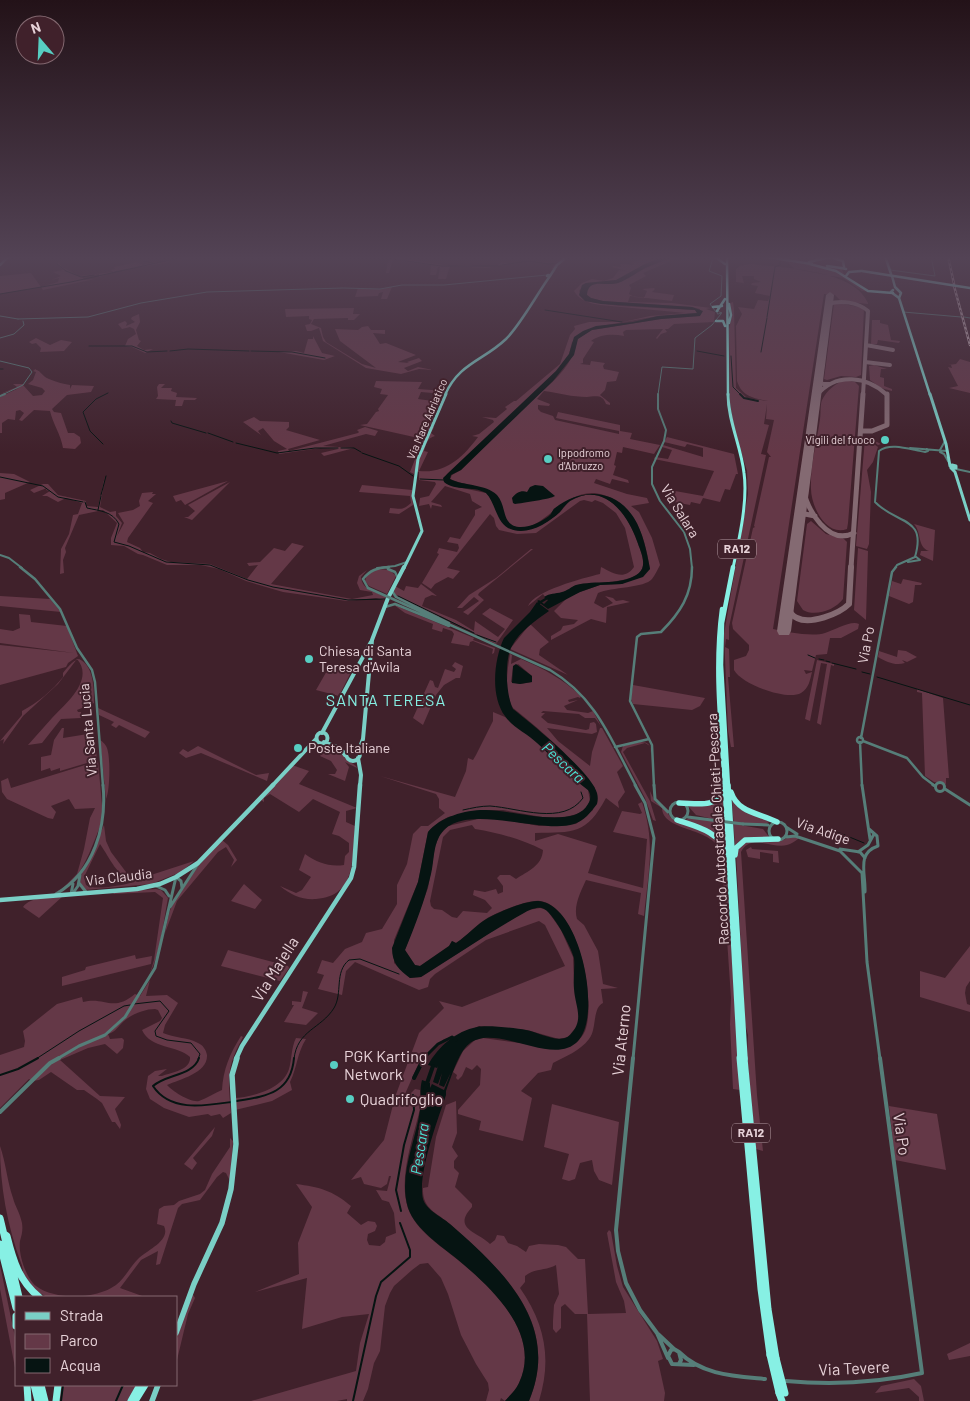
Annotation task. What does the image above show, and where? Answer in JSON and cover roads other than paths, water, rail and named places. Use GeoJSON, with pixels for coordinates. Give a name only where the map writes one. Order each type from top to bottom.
{"type":"FeatureCollection","features":[{"type":"Feature","properties":{"kind":"highway"},"geometry":{"type":"LineString","coordinates":[[717,321],[724,324]]}},
{"type":"Feature","properties":{"kind":"highway","name":"Raccordo Autostradale Chieti-Pescara"},"geometry":{"type":"LineString","coordinates":[[727,321],[729,412],[744,470],[746,487],[721,632],[721,665],[742,1085],[761,1289],[783,1397]]}},
{"type":"Feature","properties":{"kind":"highway"},"geometry":{"type":"LineString","coordinates":[[727,334],[729,321]]}},
{"type":"Feature","properties":{"kind":"highway","name":"Raccordo Autostradale Chieti-Pescara"},"geometry":{"type":"LineString","coordinates":[[724,324],[726,408],[741,470],[743,488],[735,541],[720,615],[718,640],[724,779],[731,861]]}},
{"type":"Feature","properties":{"kind":"highway"},"geometry":{"type":"LineString","coordinates":[[679,803],[713,803],[721,796],[724,779]]}},
{"type":"Feature","properties":{"kind":"highway"},"geometry":{"type":"LineString","coordinates":[[728,784],[732,798],[740,808],[777,822]]}},
{"type":"Feature","properties":{"kind":"highway"},"geometry":{"type":"LineString","coordinates":[[678,820],[716,836],[725,848],[731,861]]}},
{"type":"Feature","properties":{"kind":"highway"},"geometry":{"type":"LineString","coordinates":[[731,861],[736,847],[744,840],[778,839]]}},
{"type":"Feature","properties":{"kind":"highway"},"geometry":{"type":"LineString","coordinates":[[0,1218],[19,1296]]}},
{"type":"Feature","properties":{"kind":"highway"},"geometry":{"type":"LineString","coordinates":[[4,1234],[7,1236],[21,1280],[29,1290],[38,1296]]}},
{"type":"Feature","properties":{"kind":"highway"},"geometry":{"type":"LineString","coordinates":[[0,1244],[15,1304]]}},
{"type":"Feature","properties":{"kind":"highway"},"geometry":{"type":"LineString","coordinates":[[27,1386],[28,1401]]}},
{"type":"Feature","properties":{"kind":"highway"},"geometry":{"type":"LineString","coordinates":[[34,1386],[38,1401]]}},
{"type":"Feature","properties":{"kind":"highway"},"geometry":{"type":"LineString","coordinates":[[41,1386],[44,1401]]}},
{"type":"Feature","properties":{"kind":"highway"},"geometry":{"type":"LineString","coordinates":[[56,1401],[58,1386]]}},
{"type":"Feature","properties":{"kind":"highway"},"geometry":{"type":"LineString","coordinates":[[131,1401],[139,1386]]}},
{"type":"Feature","properties":{"kind":"highway"},"geometry":{"type":"LineString","coordinates":[[135,1401],[144,1386]]}},
{"type":"Feature","properties":{"kind":"main road","name":"Via Mare Adriatico"},"geometry":{"type":"LineString","coordinates":[[369,647],[389,597],[420,541],[422,531],[413,493],[418,459],[448,388],[463,368],[497,347],[519,321]]}},
{"type":"Feature","properties":{"kind":"main road"},"geometry":{"type":"LineString","coordinates":[[907,321],[970,520]]}},
{"type":"Feature","properties":{"kind":"main road"},"geometry":{"type":"LineString","coordinates":[[360,768],[345,756],[340,748],[317,741],[317,735],[322,733],[369,647]]}},
{"type":"Feature","properties":{"kind":"main road"},"geometry":{"type":"LineString","coordinates":[[351,760],[358,758],[363,739],[369,647]]}},
{"type":"Feature","properties":{"kind":"main road"},"geometry":{"type":"LineString","coordinates":[[322,733],[340,746],[359,750]]}},
{"type":"Feature","properties":{"kind":"main road"},"geometry":{"type":"LineString","coordinates":[[324,742],[328,738]]}},
{"type":"Feature","properties":{"kind":"main road","name":"Via Claudia"},"geometry":{"type":"LineString","coordinates":[[0,900],[153,886],[176,877],[198,863],[307,747],[317,741]]}},
{"type":"Feature","properties":{"kind":"main road"},"geometry":{"type":"LineString","coordinates":[[345,756],[346,751],[350,748]]}},
{"type":"Feature","properties":{"kind":"main road","name":"Via Maiella"},"geometry":{"type":"LineString","coordinates":[[178,1328],[194,1284],[222,1223],[231,1189],[236,1144],[233,1066],[242,1046],[351,878],[360,768],[358,758]]}},
{"type":"Feature","properties":{"kind":"main road"},"geometry":{"type":"LineString","coordinates":[[152,1401],[158,1386]]}},
{"type":"Feature","properties":{"kind":"street"},"geometry":{"type":"LineString","coordinates":[[0,338],[19,331],[24,326],[25,321]]}},
{"type":"Feature","properties":{"kind":"street","name":"Via Salara"},"geometry":{"type":"LineString","coordinates":[[649,739],[630,701],[637,637],[641,634],[662,632],[672,620],[688,594],[692,562],[691,547],[686,535],[660,501],[652,485],[652,461],[664,440],[666,432],[660,414],[659,390],[662,367],[692,369],[695,338],[716,321]]}},
{"type":"Feature","properties":{"kind":"street"},"geometry":{"type":"LineString","coordinates":[[0,361],[32,370],[27,382],[0,396]]}},
{"type":"Feature","properties":{"kind":"street"},"geometry":{"type":"LineString","coordinates":[[940,451],[945,441]]}},
{"type":"Feature","properties":{"kind":"street"},"geometry":{"type":"LineString","coordinates":[[918,559],[918,534],[915,528],[876,503],[880,450],[888,446],[948,451]]}},
{"type":"Feature","properties":{"kind":"street"},"geometry":{"type":"LineString","coordinates":[[940,451],[953,467],[970,472]]}},
{"type":"Feature","properties":{"kind":"street"},"geometry":{"type":"LineString","coordinates":[[904,562],[914,557],[918,549]]}},
{"type":"Feature","properties":{"kind":"street","name":"Via Santa Lucia"},"geometry":{"type":"LineString","coordinates":[[0,555],[9,558],[35,579],[60,608],[77,648],[92,670],[95,682],[104,819],[80,873],[71,888],[71,894]]}},
{"type":"Feature","properties":{"kind":"street"},"geometry":{"type":"LineString","coordinates":[[914,557],[918,559]]}},
{"type":"Feature","properties":{"kind":"street"},"geometry":{"type":"LineString","coordinates":[[904,562],[918,559]]}},
{"type":"Feature","properties":{"kind":"street"},"geometry":{"type":"LineString","coordinates":[[408,561],[398,567],[374,568],[366,574],[363,581],[368,588],[452,626]]}},
{"type":"Feature","properties":{"kind":"street","name":"Via Po"},"geometry":{"type":"LineString","coordinates":[[862,742],[857,739],[861,738],[892,572],[897,565],[904,562]]}},
{"type":"Feature","properties":{"kind":"street"},"geometry":{"type":"LineString","coordinates":[[384,567],[395,572],[398,579]]}},
{"type":"Feature","properties":{"kind":"street"},"geometry":{"type":"LineString","coordinates":[[392,591],[396,597],[440,618],[452,626]]}},
{"type":"Feature","properties":{"kind":"street"},"geometry":{"type":"LineString","coordinates":[[384,608],[395,604],[445,625],[452,626]]}},
{"type":"Feature","properties":{"kind":"street","name":"Via Aterno"},"geometry":{"type":"LineString","coordinates":[[452,626],[550,670],[569,683],[589,701],[645,802],[654,838],[616,1230],[618,1251],[626,1283],[640,1310],[657,1333],[674,1349]]}},
{"type":"Feature","properties":{"kind":"street"},"geometry":{"type":"LineString","coordinates":[[616,747],[649,739],[654,752],[654,795],[658,803],[672,817],[678,820],[698,817],[759,826],[777,822],[786,827],[788,833],[786,837],[778,839],[759,826]]}},
{"type":"Feature","properties":{"kind":"street"},"geometry":{"type":"LineString","coordinates":[[850,859],[851,853],[868,845],[870,838],[860,772],[862,742],[907,758],[928,780],[936,785],[937,790],[944,790],[970,805]]}},
{"type":"Feature","properties":{"kind":"street"},"geometry":{"type":"LineString","coordinates":[[936,785],[942,784],[944,790]]}},
{"type":"Feature","properties":{"kind":"street"},"geometry":{"type":"LineString","coordinates":[[658,803],[679,803],[698,817]]}},
{"type":"Feature","properties":{"kind":"street"},"geometry":{"type":"LineString","coordinates":[[668,812],[668,808],[672,804]]}},
{"type":"Feature","properties":{"kind":"street"},"geometry":{"type":"LineString","coordinates":[[686,818],[689,811]]}},
{"type":"Feature","properties":{"kind":"street"},"geometry":{"type":"LineString","coordinates":[[770,824],[768,828],[770,834]]}},
{"type":"Feature","properties":{"kind":"street","name":"Via Adige"},"geometry":{"type":"LineString","coordinates":[[786,827],[799,835],[856,852]]}},
{"type":"Feature","properties":{"kind":"street"},"geometry":{"type":"LineString","coordinates":[[856,852],[865,858],[868,850],[878,846],[877,836],[868,828]]}},
{"type":"Feature","properties":{"kind":"street"},"geometry":{"type":"LineString","coordinates":[[870,838],[874,834]]}},
{"type":"Feature","properties":{"kind":"street","name":"Via Adige"},"geometry":{"type":"LineString","coordinates":[[786,837],[795,836],[836,849],[845,853],[856,865]]}},
{"type":"Feature","properties":{"kind":"street","name":"Via Po"},"geometry":{"type":"LineString","coordinates":[[864,898],[866,882],[865,858]]}},
{"type":"Feature","properties":{"kind":"street"},"geometry":{"type":"LineString","coordinates":[[169,908],[198,863]]}},
{"type":"Feature","properties":{"kind":"street"},"geometry":{"type":"LineString","coordinates":[[856,865],[864,864]]}},
{"type":"Feature","properties":{"kind":"street","name":"Via Po"},"geometry":{"type":"LineString","coordinates":[[856,865],[862,872],[869,981],[922,1372]]}},
{"type":"Feature","properties":{"kind":"street","name":"Via Santa Lucia"},"geometry":{"type":"LineString","coordinates":[[79,883],[80,873]]}},
{"type":"Feature","properties":{"kind":"street"},"geometry":{"type":"LineString","coordinates":[[0,1112],[50,1064],[79,1046],[105,1034],[127,1014],[155,968],[176,877],[181,881],[182,888]]}},
{"type":"Feature","properties":{"kind":"street","name":"Via Santa Lucia"},"geometry":{"type":"LineString","coordinates":[[50,896],[74,882]]}},
{"type":"Feature","properties":{"kind":"street"},"geometry":{"type":"LineString","coordinates":[[71,894],[79,883],[87,893]]}},
{"type":"Feature","properties":{"kind":"street"},"geometry":{"type":"LineString","coordinates":[[153,886],[164,890],[170,898]]}},
{"type":"Feature","properties":{"kind":"street","name":"Via Aterno"},"geometry":{"type":"LineString","coordinates":[[657,1333],[668,1358]]}},
{"type":"Feature","properties":{"kind":"street"},"geometry":{"type":"LineString","coordinates":[[696,1365],[674,1349],[669,1352],[668,1358],[674,1366],[679,1364],[696,1365],[719,1373],[765,1379]]}},
{"type":"Feature","properties":{"kind":"street"},"geometry":{"type":"LineString","coordinates":[[679,1352],[681,1360],[679,1364]]}},
{"type":"Feature","properties":{"kind":"street","name":"Via Tevere"},"geometry":{"type":"LineString","coordinates":[[786,1381],[846,1385],[886,1381],[922,1372]]}},
{"type":"Feature","properties":{"kind":"water"},"geometry":{"type":"Polygon","coordinates":[[[646,321],[592,330],[578,339],[574,355],[553,381],[461,470],[451,475],[450,479],[487,489],[497,495],[509,523],[513,526],[532,525],[548,517],[554,508],[565,501],[586,494],[608,496],[626,508],[634,518],[642,536],[650,569],[643,577],[622,584],[600,585],[580,592],[548,609],[537,601],[539,600],[544,604],[548,600],[544,597],[550,594],[564,591],[576,585],[625,580],[642,570],[642,557],[633,530],[620,511],[603,497],[593,495],[582,496],[570,501],[560,512],[543,525],[529,530],[515,530],[504,525],[486,493],[475,489],[454,487],[444,482],[443,478],[556,371],[569,354],[574,337],[596,326],[646,321]]]}},
{"type":"Feature","properties":{"kind":"water"},"geometry":{"type":"Polygon","coordinates":[[[535,485],[543,486],[555,496],[536,501],[513,503],[512,498],[515,495],[527,492],[530,487],[535,485]]]}},
{"type":"Feature","properties":{"kind":"water","name":"Pescara"},"geometry":{"type":"Polygon","coordinates":[[[537,602],[549,611],[524,631],[515,641],[509,652],[507,678],[511,703],[513,709],[560,749],[584,773],[597,793],[597,804],[590,813],[574,824],[559,826],[482,819],[464,820],[449,826],[437,841],[426,893],[405,950],[415,965],[420,966],[449,946],[452,941],[456,943],[465,937],[488,918],[520,904],[538,901],[553,906],[565,920],[576,939],[583,962],[588,1008],[585,1027],[578,1041],[567,1048],[554,1050],[494,1038],[480,1039],[469,1044],[458,1059],[446,1091],[429,1147],[423,1176],[423,1199],[427,1207],[450,1224],[490,1261],[522,1302],[532,1324],[538,1348],[537,1374],[529,1401],[505,1401],[518,1386],[524,1365],[524,1347],[519,1330],[510,1314],[485,1284],[429,1236],[412,1216],[405,1196],[406,1171],[418,1122],[422,1080],[430,1083],[430,1088],[432,1084],[444,1090],[451,1072],[444,1087],[439,1085],[442,1073],[438,1084],[433,1082],[438,1066],[437,1068],[428,1065],[437,1052],[455,1036],[469,1029],[482,1026],[521,1029],[560,1039],[570,1035],[575,1029],[578,1018],[574,989],[574,958],[556,922],[542,908],[528,911],[421,977],[410,978],[397,966],[392,948],[418,882],[428,832],[439,822],[453,815],[477,810],[556,818],[581,812],[589,802],[590,795],[588,790],[569,775],[533,739],[508,720],[500,708],[497,698],[495,688],[496,667],[504,638],[530,612],[537,602]]]}},
{"type":"Feature","properties":{"kind":"water"},"geometry":{"type":"Polygon","coordinates":[[[516,664],[532,676],[532,682],[512,683],[513,666],[516,664]]]}},
{"type":"Feature","properties":{"kind":"waterway"},"geometry":{"type":"LineString","coordinates":[[618,321],[622,322]]}},
{"type":"Feature","properties":{"kind":"waterway"},"geometry":{"type":"LineString","coordinates":[[761,352],[766,321]]}},
{"type":"Feature","properties":{"kind":"waterway"},"geometry":{"type":"LineString","coordinates":[[89,346],[132,346],[147,352],[167,351]]}},
{"type":"Feature","properties":{"kind":"waterway"},"geometry":{"type":"LineString","coordinates":[[170,351],[188,349],[249,351]]}},
{"type":"Feature","properties":{"kind":"waterway"},"geometry":{"type":"LineString","coordinates":[[251,351],[292,352],[325,358]]}},
{"type":"Feature","properties":{"kind":"waterway"},"geometry":{"type":"LineString","coordinates":[[697,351],[724,356]]}},
{"type":"Feature","properties":{"kind":"waterway"},"geometry":{"type":"LineString","coordinates":[[731,356],[733,387],[744,398],[758,401]]}},
{"type":"Feature","properties":{"kind":"waterway"},"geometry":{"type":"LineString","coordinates":[[103,444],[90,431],[83,412],[96,399],[108,393]]}},
{"type":"Feature","properties":{"kind":"waterway"},"geometry":{"type":"LineString","coordinates":[[171,421],[172,423],[206,433]]}},
{"type":"Feature","properties":{"kind":"waterway"},"geometry":{"type":"LineString","coordinates":[[208,433],[233,442]]}},
{"type":"Feature","properties":{"kind":"waterway"},"geometry":{"type":"LineString","coordinates":[[236,443],[277,453],[315,448],[338,448]]}},
{"type":"Feature","properties":{"kind":"waterway"},"geometry":{"type":"LineString","coordinates":[[341,448],[354,448],[361,452]]}},
{"type":"Feature","properties":{"kind":"waterway"},"geometry":{"type":"LineString","coordinates":[[362,453],[399,466],[413,476]]}},
{"type":"Feature","properties":{"kind":"waterway"},"geometry":{"type":"LineString","coordinates":[[101,495],[106,476]]}},
{"type":"Feature","properties":{"kind":"waterway"},"geometry":{"type":"LineString","coordinates":[[0,477],[43,486],[58,497],[83,502]]}},
{"type":"Feature","properties":{"kind":"waterway"},"geometry":{"type":"LineString","coordinates":[[420,479],[444,480]]}},
{"type":"Feature","properties":{"kind":"waterway"},"geometry":{"type":"LineString","coordinates":[[98,510],[101,496]]}},
{"type":"Feature","properties":{"kind":"waterway"},"geometry":{"type":"LineString","coordinates":[[85,502],[87,508],[105,512],[113,516],[119,524],[114,542],[129,546],[166,562],[210,565],[248,580],[273,587],[348,600],[385,599]]}},
{"type":"Feature","properties":{"kind":"waterway"},"geometry":{"type":"LineString","coordinates":[[398,596],[474,633]]}},
{"type":"Feature","properties":{"kind":"waterway"},"geometry":{"type":"LineString","coordinates":[[539,603],[549,597]]}},
{"type":"Feature","properties":{"kind":"waterway"},"geometry":{"type":"LineString","coordinates":[[477,635],[496,642]]}},
{"type":"Feature","properties":{"kind":"waterway"},"geometry":{"type":"LineString","coordinates":[[808,655],[815,658]]}},
{"type":"Feature","properties":{"kind":"waterway"},"geometry":{"type":"LineString","coordinates":[[819,659],[824,660]]}},
{"type":"Feature","properties":{"kind":"waterway"},"geometry":{"type":"LineString","coordinates":[[826,661],[830,662]]}},
{"type":"Feature","properties":{"kind":"waterway"},"geometry":{"type":"LineString","coordinates":[[832,663],[856,669]]}},
{"type":"Feature","properties":{"kind":"waterway"},"geometry":{"type":"LineString","coordinates":[[862,672],[870,674]]}},
{"type":"Feature","properties":{"kind":"waterway"},"geometry":{"type":"LineString","coordinates":[[877,677],[970,705]]}},
{"type":"Feature","properties":{"kind":"waterway"},"geometry":{"type":"LineString","coordinates":[[463,810],[490,806],[527,812],[552,813],[564,811],[574,806],[583,798],[581,792]]}},
{"type":"Feature","properties":{"kind":"waterway"},"geometry":{"type":"LineString","coordinates":[[830,829],[864,843]]}},
{"type":"Feature","properties":{"kind":"waterway"},"geometry":{"type":"LineString","coordinates":[[294,1059],[300,1042],[334,1008],[337,1002],[342,970],[349,960],[360,959],[399,974]]}},
{"type":"Feature","properties":{"kind":"waterway"},"geometry":{"type":"LineString","coordinates":[[134,1004],[160,1001],[169,1011],[155,1031],[156,1036],[167,1040],[191,1043],[200,1054],[198,1059]]}},
{"type":"Feature","properties":{"kind":"waterway"},"geometry":{"type":"LineString","coordinates":[[36,1059],[79,1031],[124,1006],[130,1005]]}},
{"type":"Feature","properties":{"kind":"waterway"},"geometry":{"type":"LineString","coordinates":[[424,1058],[438,1044],[452,1037],[456,1040]]}},
{"type":"Feature","properties":{"kind":"waterway"},"geometry":{"type":"LineString","coordinates":[[0,1075],[18,1069],[38,1058]]}},
{"type":"Feature","properties":{"kind":"waterway"},"geometry":{"type":"LineString","coordinates":[[199,1058],[196,1064],[185,1072],[158,1082],[153,1086],[160,1094],[178,1104],[199,1106],[231,1102]]}},
{"type":"Feature","properties":{"kind":"waterway"},"geometry":{"type":"LineString","coordinates":[[237,1101],[258,1097],[276,1091],[283,1086],[292,1070],[294,1058]]}},
{"type":"Feature","properties":{"kind":"waterway"},"geometry":{"type":"LineString","coordinates":[[414,1078],[424,1058]]}},
{"type":"Feature","properties":{"kind":"waterway"},"geometry":{"type":"LineString","coordinates":[[425,1089],[433,1066]]}},
{"type":"Feature","properties":{"kind":"waterway"},"geometry":{"type":"LineString","coordinates":[[401,1211],[396,1190],[404,1145],[414,1110],[413,1095]]}},
{"type":"Feature","properties":{"kind":"waterway"},"geometry":{"type":"LineString","coordinates":[[353,1401],[376,1296],[381,1282],[410,1257],[410,1250],[400,1223]]}},
{"type":"Feature","properties":{"kind":"waterway"},"geometry":{"type":"LineString","coordinates":[[61,1401],[63,1386]]}},
{"type":"Feature","properties":{"kind":"waterway"},"geometry":{"type":"LineString","coordinates":[[116,1401],[123,1386]]}},
{"type":"Feature","properties":{"kind":"railway"},"geometry":{"type":"LineString","coordinates":[[964,321],[970,345]]}},
{"type":"Feature","properties":{"kind":"place","name":"Vigili del fuoco"},"geometry":{"type":"Point","coordinates":[885,440]}},
{"type":"Feature","properties":{"kind":"place","name":"Ippodromo d'Abruzzo"},"geometry":{"type":"Point","coordinates":[548,459]}},
{"type":"Feature","properties":{"kind":"place","name":"Chiesa di Santa Teresa d'Avila"},"geometry":{"type":"Point","coordinates":[309,659]}},
{"type":"Feature","properties":{"kind":"place","name":"Poste Italiane"},"geometry":{"type":"Point","coordinates":[298,748]}},
{"type":"Feature","properties":{"kind":"place","name":"PGK Karting Network"},"geometry":{"type":"Point","coordinates":[334,1065]}},
{"type":"Feature","properties":{"kind":"place","name":"Quadrifoglio"},"geometry":{"type":"Point","coordinates":[350,1099]}},
{"type":"Feature","properties":{"kind":"district","name":"SANTA TERESA"},"geometry":{"type":"Point","coordinates":[386,700]}}]}
